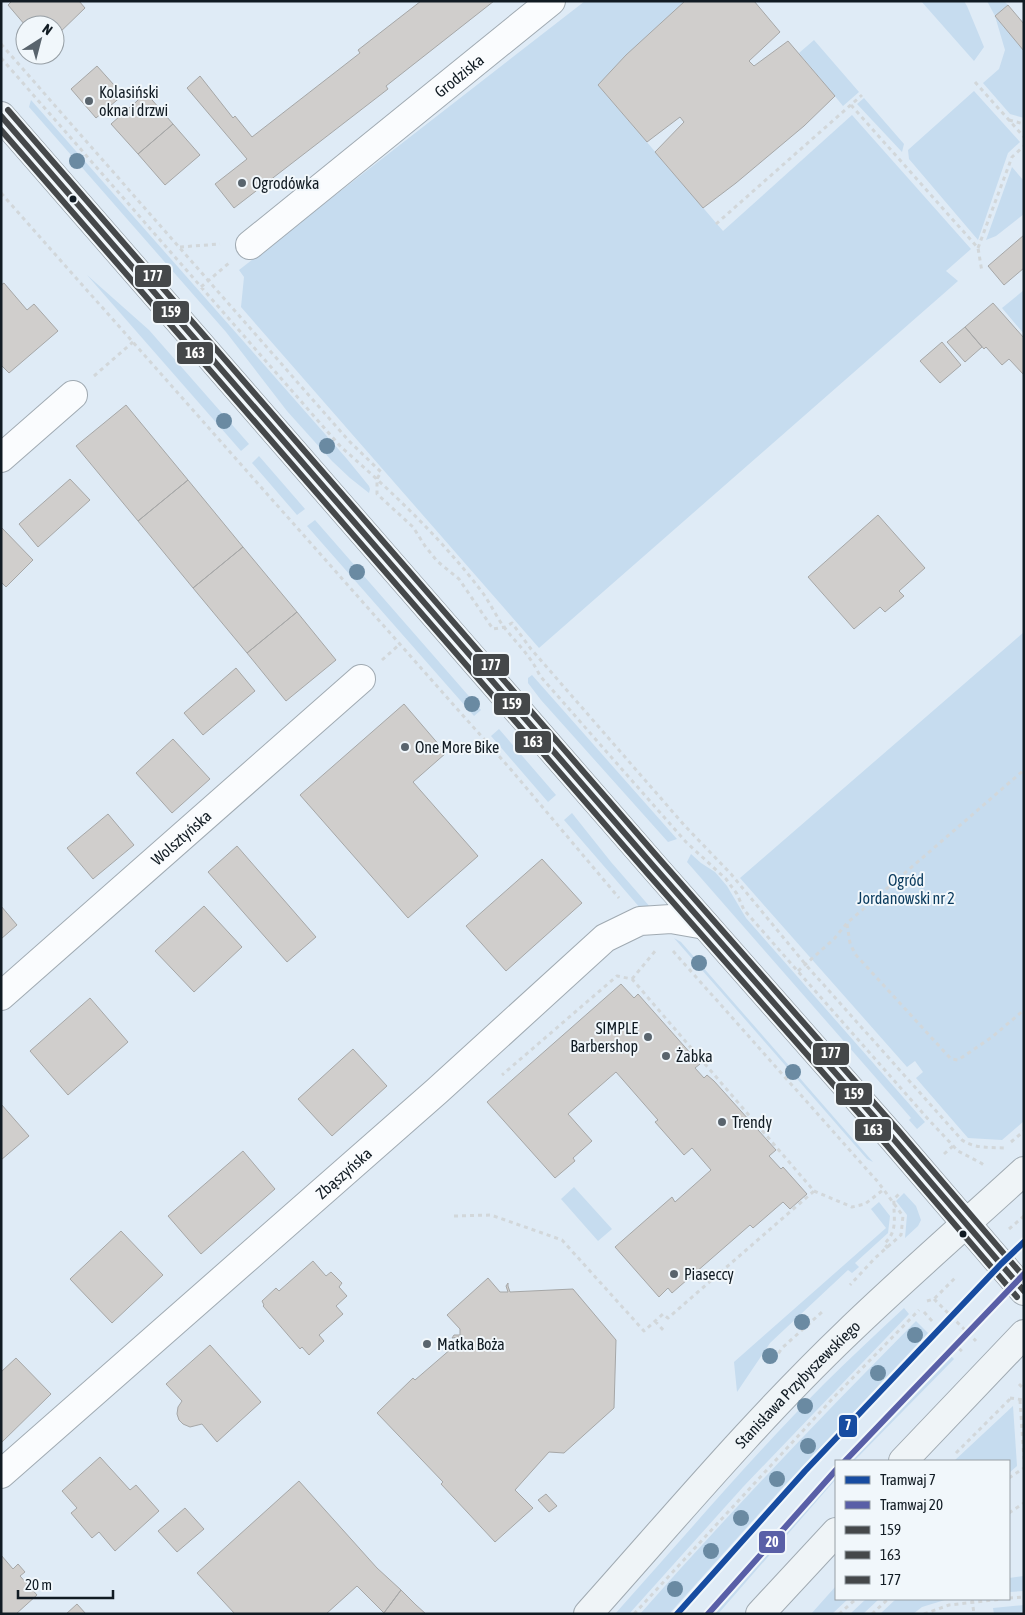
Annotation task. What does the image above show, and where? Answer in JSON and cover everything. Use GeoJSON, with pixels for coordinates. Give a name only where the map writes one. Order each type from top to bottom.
{"type":"FeatureCollection","features":[{"type":"Feature","properties":{"kind":"main road"},"geometry":{"type":"LineString","coordinates":[[1,116],[1024,1291]]}},
{"type":"Feature","properties":{"kind":"main road","name":"Stanisława Przybyszewskiego"},"geometry":{"type":"LineString","coordinates":[[588,1614],[664,1527],[799,1381],[848,1332],[965,1224],[1017,1162]]}},
{"type":"Feature","properties":{"kind":"main road"},"geometry":{"type":"LineString","coordinates":[[904,1460],[1024,1334]]}},
{"type":"Feature","properties":{"kind":"main road"},"geometry":{"type":"LineString","coordinates":[[760,1614],[835,1533]]}},
{"type":"Feature","properties":{"kind":"street","name":"Grodziska"},"geometry":{"type":"LineString","coordinates":[[250,245],[551,1]]}},
{"type":"Feature","properties":{"kind":"street"},"geometry":{"type":"LineString","coordinates":[[1,458],[73,394]]}},
{"type":"Feature","properties":{"kind":"street","name":"Wolsztyńska"},"geometry":{"type":"LineString","coordinates":[[1,996],[361,678]]}},
{"type":"Feature","properties":{"kind":"street","name":"Zbąszyńska"},"geometry":{"type":"LineString","coordinates":[[1,1474],[437,1090],[594,948],[616,932],[640,922],[672,919],[705,924]]}},
{"type":"Feature","properties":{"kind":"path"},"geometry":{"type":"LineString","coordinates":[[1,44],[349,441],[381,472],[377,479],[377,494],[413,527],[437,561],[459,578],[493,628],[505,628],[512,623],[531,649],[685,826],[731,874],[806,964],[946,1122],[967,1144],[978,1147],[1005,1148],[1024,1131]]}},
{"type":"Feature","properties":{"kind":"path"},"geometry":{"type":"LineString","coordinates":[[1,58],[341,447],[377,479],[436,538],[480,589],[505,628],[534,662],[540,676],[686,842],[726,879],[737,894],[744,910],[953,1146],[962,1154],[981,1162],[988,1170]]}},
{"type":"Feature","properties":{"kind":"path"},"geometry":{"type":"LineString","coordinates":[[975,82],[1024,137]]}},
{"type":"Feature","properties":{"kind":"path"},"geometry":{"type":"LineString","coordinates":[[716,224],[862,95]]}},
{"type":"Feature","properties":{"kind":"path"},"geometry":{"type":"LineString","coordinates":[[851,105],[978,248]]}},
{"type":"Feature","properties":{"kind":"path"},"geometry":{"type":"LineString","coordinates":[[1008,120],[1024,124]]}},
{"type":"Feature","properties":{"kind":"path"},"geometry":{"type":"LineString","coordinates":[[982,272],[978,248],[1012,157],[1024,146]]}},
{"type":"Feature","properties":{"kind":"path"},"geometry":{"type":"LineString","coordinates":[[1,194],[513,772],[640,922],[664,940],[878,1182],[903,1216],[901,1235],[875,1258]]}},
{"type":"Feature","properties":{"kind":"path"},"geometry":{"type":"LineString","coordinates":[[73,394],[133,342]]}},
{"type":"Feature","properties":{"kind":"path"},"geometry":{"type":"LineString","coordinates":[[798,971],[834,939],[847,924],[1024,770]]}},
{"type":"Feature","properties":{"kind":"path"},"geometry":{"type":"LineString","coordinates":[[847,924],[850,943],[855,954],[951,1060],[958,1060],[992,1037],[1024,1010]]}},
{"type":"Feature","properties":{"kind":"path"},"geometry":{"type":"LineString","coordinates":[[632,979],[644,965]]}},
{"type":"Feature","properties":{"kind":"path"},"geometry":{"type":"LineString","coordinates":[[499,1077],[617,976],[632,979],[814,1191],[852,1207],[865,1204],[883,1190]]}},
{"type":"Feature","properties":{"kind":"path"},"geometry":{"type":"LineString","coordinates":[[941,1126],[946,1122]]}},
{"type":"Feature","properties":{"kind":"path"},"geometry":{"type":"LineString","coordinates":[[942,1155],[953,1146]]}},
{"type":"Feature","properties":{"kind":"path"},"geometry":{"type":"LineString","coordinates":[[1005,1148],[1017,1162]]}},
{"type":"Feature","properties":{"kind":"path"},"geometry":{"type":"LineString","coordinates":[[878,1182],[883,1178]]}},
{"type":"Feature","properties":{"kind":"path"},"geometry":{"type":"LineString","coordinates":[[454,1216],[491,1215],[562,1240],[644,1330],[663,1314],[668,1318],[814,1191]]}},
{"type":"Feature","properties":{"kind":"path"},"geometry":{"type":"LineString","coordinates":[[891,1252],[884,1244],[893,1234],[894,1204],[896,1196],[903,1191]]}},
{"type":"Feature","properties":{"kind":"path"},"geometry":{"type":"LineString","coordinates":[[1017,1222],[1024,1216]]}},
{"type":"Feature","properties":{"kind":"path"},"geometry":{"type":"LineString","coordinates":[[634,1614],[835,1396],[928,1300],[934,1299],[958,1274]]}},
{"type":"Feature","properties":{"kind":"path"},"geometry":{"type":"LineString","coordinates":[[930,1294],[976,1341]]}},
{"type":"Feature","properties":{"kind":"path"},"geometry":{"type":"LineString","coordinates":[[924,1312],[933,1322]]}},
{"type":"Feature","properties":{"kind":"path"},"geometry":{"type":"LineString","coordinates":[[655,1321],[665,1332]]}},
{"type":"Feature","properties":{"kind":"path"},"geometry":{"type":"LineString","coordinates":[[954,1342],[965,1353]]}},
{"type":"Feature","properties":{"kind":"path"},"geometry":{"type":"LineString","coordinates":[[1006,1395],[1010,1399],[1022,1400],[1024,1459]]}},
{"type":"Feature","properties":{"kind":"path"},"geometry":{"type":"LineString","coordinates":[[954,1455],[1010,1399]]}},
{"type":"Feature","properties":{"kind":"path"},"geometry":{"type":"LineString","coordinates":[[1010,1477],[1024,1468]]}},
{"type":"Feature","properties":{"kind":"path"},"geometry":{"type":"LineString","coordinates":[[1010,1512],[1024,1502]]}},
{"type":"Feature","properties":{"kind":"path"},"geometry":{"type":"LineString","coordinates":[[1010,1598],[1024,1597]]}},
{"type":"Feature","properties":{"kind":"path"},"geometry":{"type":"LineString","coordinates":[[840,1614],[855,1600]]}},
{"type":"Feature","properties":{"kind":"path"},"geometry":{"type":"LineString","coordinates":[[872,1614],[887,1600]]}},
{"type":"Feature","properties":{"kind":"path"},"geometry":{"type":"LineString","coordinates":[[924,1614],[949,1605],[973,1600],[974,1614]]}},
{"type":"Feature","properties":{"kind":"green space"},"geometry":{"type":"Polygon","coordinates":[[[585,1],[688,1],[598,85],[723,231],[852,115],[971,249],[946,271],[958,281],[539,648],[241,307],[244,277],[239,270],[585,1]]]}},
{"type":"Feature","properties":{"kind":"green space"},"geometry":{"type":"Polygon","coordinates":[[[921,1],[964,1],[984,47],[974,61],[921,1]]]}},
{"type":"Feature","properties":{"kind":"green space"},"geometry":{"type":"Polygon","coordinates":[[[987,1],[1004,1],[1008,5],[995,16],[987,1]]]}},
{"type":"Feature","properties":{"kind":"green space"},"geometry":{"type":"Polygon","coordinates":[[[995,16],[1024,51],[1024,118],[1010,114],[983,83],[999,69],[1005,50],[995,16]]]}},
{"type":"Feature","properties":{"kind":"green space"},"geometry":{"type":"Polygon","coordinates":[[[814,40],[859,92],[843,106],[799,53],[814,40]]]}},
{"type":"Feature","properties":{"kind":"green space"},"geometry":{"type":"Polygon","coordinates":[[[974,91],[1020,142],[1008,153],[978,240],[909,159],[908,150],[974,91]]]}},
{"type":"Feature","properties":{"kind":"green space"},"geometry":{"type":"Polygon","coordinates":[[[864,98],[904,144],[902,152],[857,104],[864,98]]]}},
{"type":"Feature","properties":{"kind":"green space"},"geometry":{"type":"Polygon","coordinates":[[[31,100],[347,459],[369,486],[369,493],[332,461],[287,411],[226,332],[29,107],[31,100]]]}},
{"type":"Feature","properties":{"kind":"green space"},"geometry":{"type":"Polygon","coordinates":[[[1012,167],[1024,181],[1024,214],[996,236],[986,240],[1012,167]]]}},
{"type":"Feature","properties":{"kind":"green space"},"geometry":{"type":"Polygon","coordinates":[[[87,275],[149,330],[249,444],[241,451],[87,275]]]}},
{"type":"Feature","properties":{"kind":"green space"},"geometry":{"type":"Polygon","coordinates":[[[1024,290],[1024,334],[1002,308],[1024,290]]]}},
{"type":"Feature","properties":{"kind":"green space"},"geometry":{"type":"Polygon","coordinates":[[[259,456],[305,509],[297,515],[252,463],[259,456]]]}},
{"type":"Feature","properties":{"kind":"green space"},"geometry":{"type":"Polygon","coordinates":[[[315,520],[481,710],[474,716],[307,526],[315,520]]]}},
{"type":"Feature","properties":{"kind":"green space","name":"Ogród Jordanowski nr 2"},"geometry":{"type":"Polygon","coordinates":[[[1024,632],[1024,1121],[1002,1140],[968,1138],[916,1078],[923,1072],[915,1061],[907,1067],[740,878],[1024,632]]]}},
{"type":"Feature","properties":{"kind":"green space"},"geometry":{"type":"Polygon","coordinates":[[[532,675],[677,839],[668,842],[541,700],[528,683],[528,678],[532,675]]]}},
{"type":"Feature","properties":{"kind":"green space"},"geometry":{"type":"Polygon","coordinates":[[[499,729],[556,795],[548,802],[491,736],[499,729]]]}},
{"type":"Feature","properties":{"kind":"green space"},"geometry":{"type":"Polygon","coordinates":[[[572,813],[651,908],[641,909],[564,820],[572,813]]]}},
{"type":"Feature","properties":{"kind":"green space"},"geometry":{"type":"Polygon","coordinates":[[[691,854],[715,872],[727,886],[746,918],[925,1122],[917,1129],[909,1120],[911,1118],[687,862],[691,854]]]}},
{"type":"Feature","properties":{"kind":"green space"},"geometry":{"type":"Polygon","coordinates":[[[674,938],[681,942],[873,1162],[867,1159],[674,938]]]}},
{"type":"Feature","properties":{"kind":"green space"},"geometry":{"type":"Polygon","coordinates":[[[574,1187],[612,1229],[598,1241],[561,1199],[574,1187]]]}},
{"type":"Feature","properties":{"kind":"green space"},"geometry":{"type":"Polygon","coordinates":[[[904,1193],[916,1206],[921,1220],[918,1226],[905,1238],[907,1215],[896,1201],[904,1193]]]}},
{"type":"Feature","properties":{"kind":"green space"},"geometry":{"type":"Polygon","coordinates":[[[879,1202],[890,1216],[888,1233],[855,1263],[859,1267],[852,1273],[848,1270],[770,1343],[737,1392],[734,1362],[886,1228],[871,1209],[879,1202]]]}},
{"type":"Feature","properties":{"kind":"green space"},"geometry":{"type":"Polygon","coordinates":[[[904,1308],[909,1314],[743,1487],[629,1614],[615,1614],[797,1412],[904,1308]]]}},
{"type":"Feature","properties":{"kind":"green space"},"geometry":{"type":"Polygon","coordinates":[[[916,1321],[928,1333],[784,1486],[669,1614],[640,1614],[776,1465],[916,1321]]]}},
{"type":"Feature","properties":{"kind":"green space"},"geometry":{"type":"Polygon","coordinates":[[[946,1351],[954,1359],[855,1460],[842,1460],[946,1351]]]}},
{"type":"Feature","properties":{"kind":"green space"},"geometry":{"type":"Polygon","coordinates":[[[1013,1406],[1017,1466],[1010,1472],[1010,1460],[955,1460],[1013,1406]]]}},
{"type":"Feature","properties":{"kind":"green space"},"geometry":{"type":"Polygon","coordinates":[[[835,1468],[835,1480],[718,1614],[702,1614],[835,1468]]]}},
{"type":"Feature","properties":{"kind":"green space"},"geometry":{"type":"Polygon","coordinates":[[[1024,1576],[1024,1591],[1010,1592],[1010,1578],[1024,1576]]]}},
{"type":"Feature","properties":{"kind":"green space"},"geometry":{"type":"Polygon","coordinates":[[[835,1587],[835,1600],[847,1600],[832,1614],[811,1614],[835,1587]]]}},
{"type":"Feature","properties":{"kind":"green space"},"geometry":{"type":"Polygon","coordinates":[[[865,1600],[878,1600],[863,1614],[850,1614],[865,1600]]]}},
{"type":"Feature","properties":{"kind":"green space"},"geometry":{"type":"Polygon","coordinates":[[[895,1600],[945,1600],[922,1607],[913,1614],[880,1614],[895,1600]]]}},
{"type":"Feature","properties":{"kind":"green space"},"geometry":{"type":"Polygon","coordinates":[[[1024,1605],[1024,1614],[994,1614],[993,1608],[1024,1605]]]}},
{"type":"Feature","properties":{"kind":"building"},"geometry":{"type":"Polygon","coordinates":[[[12,1],[79,1],[85,8],[65,27],[65,15],[16,15],[8,5],[12,1]]]}},
{"type":"Feature","properties":{"kind":"building"},"geometry":{"type":"Polygon","coordinates":[[[421,1],[494,1],[386,86],[388,89],[234,208],[215,184],[247,159],[187,88],[200,76],[233,118],[235,116],[252,137],[360,53],[358,50],[421,1]]]}},
{"type":"Feature","properties":{"kind":"building"},"geometry":{"type":"Polygon","coordinates":[[[685,1],[754,1],[780,32],[749,61],[754,66],[788,41],[835,96],[804,126],[703,208],[655,152],[684,122],[680,117],[647,142],[598,85],[626,55],[685,1]]]}},
{"type":"Feature","properties":{"kind":"building"},"geometry":{"type":"Polygon","coordinates":[[[1008,5],[1024,24],[1024,51],[995,16],[1008,5]]]}},
{"type":"Feature","properties":{"kind":"building"},"geometry":{"type":"Polygon","coordinates":[[[97,66],[123,95],[96,118],[71,89],[97,66]]]}},
{"type":"Feature","properties":{"kind":"building"},"geometry":{"type":"Polygon","coordinates":[[[146,93],[173,124],[138,154],[111,124],[146,93]]]}},
{"type":"Feature","properties":{"kind":"building"},"geometry":{"type":"Polygon","coordinates":[[[173,124],[200,155],[165,185],[138,154],[173,124]]]}},
{"type":"Feature","properties":{"kind":"building"},"geometry":{"type":"Polygon","coordinates":[[[1024,235],[1024,268],[1004,285],[988,266],[1024,235]]]}},
{"type":"Feature","properties":{"kind":"building"},"geometry":{"type":"Polygon","coordinates":[[[4,283],[27,310],[34,304],[58,331],[9,373],[1,365],[1,285],[4,283]]]}},
{"type":"Feature","properties":{"kind":"building"},"geometry":{"type":"Polygon","coordinates":[[[993,303],[1024,338],[1024,375],[1009,359],[1002,365],[986,347],[984,349],[965,327],[993,303]]]}},
{"type":"Feature","properties":{"kind":"building"},"geometry":{"type":"Polygon","coordinates":[[[965,327],[982,347],[965,362],[947,342],[965,327]]]}},
{"type":"Feature","properties":{"kind":"building"},"geometry":{"type":"Polygon","coordinates":[[[942,342],[961,365],[940,383],[920,361],[942,342]]]}},
{"type":"Feature","properties":{"kind":"building"},"geometry":{"type":"Polygon","coordinates":[[[126,405],[188,480],[138,521],[76,446],[126,405]]]}},
{"type":"Feature","properties":{"kind":"building"},"geometry":{"type":"Polygon","coordinates":[[[70,479],[90,500],[38,547],[19,524],[70,479]]]}},
{"type":"Feature","properties":{"kind":"building"},"geometry":{"type":"Polygon","coordinates":[[[188,480],[243,547],[193,588],[138,521],[188,480]]]}},
{"type":"Feature","properties":{"kind":"building"},"geometry":{"type":"Polygon","coordinates":[[[878,515],[925,568],[899,591],[904,596],[885,612],[880,607],[854,629],[808,577],[878,515]]]}},
{"type":"Feature","properties":{"kind":"building"},"geometry":{"type":"Polygon","coordinates":[[[1,527],[33,560],[6,587],[1,582],[1,527]]]}},
{"type":"Feature","properties":{"kind":"building"},"geometry":{"type":"Polygon","coordinates":[[[243,547],[297,612],[247,653],[193,588],[243,547]]]}},
{"type":"Feature","properties":{"kind":"building"},"geometry":{"type":"Polygon","coordinates":[[[297,612],[336,660],[286,701],[247,653],[297,612]]]}},
{"type":"Feature","properties":{"kind":"building"},"geometry":{"type":"Polygon","coordinates":[[[236,668],[255,691],[203,735],[184,713],[236,668]]]}},
{"type":"Feature","properties":{"kind":"building"},"geometry":{"type":"Polygon","coordinates":[[[404,704],[446,753],[413,782],[478,856],[408,918],[300,795],[404,704]]]}},
{"type":"Feature","properties":{"kind":"building"},"geometry":{"type":"Polygon","coordinates":[[[173,739],[210,779],[172,813],[136,773],[173,739]]]}},
{"type":"Feature","properties":{"kind":"building"},"geometry":{"type":"Polygon","coordinates":[[[108,814],[134,845],[93,879],[67,848],[108,814]]]}},
{"type":"Feature","properties":{"kind":"building"},"geometry":{"type":"Polygon","coordinates":[[[237,846],[316,937],[287,962],[208,872],[237,846]]]}},
{"type":"Feature","properties":{"kind":"building"},"geometry":{"type":"Polygon","coordinates":[[[542,859],[582,903],[506,971],[466,926],[542,859]]]}},
{"type":"Feature","properties":{"kind":"building"},"geometry":{"type":"Polygon","coordinates":[[[1,906],[17,925],[1,939],[1,906]]]}},
{"type":"Feature","properties":{"kind":"building"},"geometry":{"type":"Polygon","coordinates":[[[204,906],[242,947],[194,992],[155,951],[204,906]]]}},
{"type":"Feature","properties":{"kind":"building"},"geometry":{"type":"Polygon","coordinates":[[[621,984],[634,998],[638,994],[700,1064],[695,1068],[704,1078],[707,1075],[714,1081],[776,1150],[769,1156],[781,1169],[783,1167],[807,1194],[790,1209],[783,1202],[753,1228],[750,1225],[672,1293],[668,1288],[659,1297],[615,1247],[672,1197],[675,1202],[711,1170],[692,1148],[684,1155],[655,1122],[658,1120],[616,1072],[568,1114],[592,1141],[573,1158],[575,1161],[555,1178],[487,1102],[621,984]]]}},
{"type":"Feature","properties":{"kind":"building"},"geometry":{"type":"Polygon","coordinates":[[[90,998],[128,1042],[68,1095],[30,1051],[90,998]]]}},
{"type":"Feature","properties":{"kind":"building"},"geometry":{"type":"Polygon","coordinates":[[[353,1049],[387,1086],[332,1136],[298,1099],[353,1049]]]}},
{"type":"Feature","properties":{"kind":"building"},"geometry":{"type":"Polygon","coordinates":[[[1,1104],[29,1136],[1,1160],[1,1104]]]}},
{"type":"Feature","properties":{"kind":"building"},"geometry":{"type":"Polygon","coordinates":[[[243,1151],[275,1189],[201,1254],[168,1216],[243,1151]]]}},
{"type":"Feature","properties":{"kind":"building"},"geometry":{"type":"Polygon","coordinates":[[[121,1231],[163,1275],[112,1323],[70,1279],[121,1231]]]}},
{"type":"Feature","properties":{"kind":"building"},"geometry":{"type":"Polygon","coordinates":[[[313,1261],[326,1276],[331,1272],[342,1283],[339,1287],[347,1296],[336,1306],[343,1314],[319,1335],[324,1341],[309,1355],[302,1347],[300,1349],[263,1306],[262,1301],[276,1288],[279,1291],[313,1261]]]}},
{"type":"Feature","properties":{"kind":"building"},"geometry":{"type":"Polygon","coordinates":[[[488,1278],[500,1292],[508,1292],[506,1286],[508,1283],[510,1292],[573,1289],[616,1340],[614,1408],[564,1453],[549,1452],[515,1490],[533,1508],[495,1542],[441,1484],[443,1482],[377,1413],[413,1378],[415,1380],[459,1342],[459,1337],[452,1338],[454,1335],[460,1335],[460,1329],[447,1315],[488,1278]]]}},
{"type":"Feature","properties":{"kind":"building"},"geometry":{"type":"Polygon","coordinates":[[[210,1345],[261,1402],[217,1442],[202,1424],[190,1427],[179,1420],[177,1414],[178,1407],[182,1401],[166,1384],[210,1345]]]}},
{"type":"Feature","properties":{"kind":"building"},"geometry":{"type":"Polygon","coordinates":[[[16,1358],[51,1394],[1,1443],[1,1372],[16,1358]]]}},
{"type":"Feature","properties":{"kind":"building"},"geometry":{"type":"Polygon","coordinates":[[[100,1457],[130,1490],[136,1485],[159,1511],[115,1551],[99,1532],[92,1538],[71,1513],[77,1508],[62,1491],[100,1457]]]}},
{"type":"Feature","properties":{"kind":"building"},"geometry":{"type":"Polygon","coordinates":[[[299,1481],[377,1568],[401,1590],[384,1613],[357,1586],[326,1614],[235,1614],[197,1573],[299,1481]]]}},
{"type":"Feature","properties":{"kind":"building"},"geometry":{"type":"Polygon","coordinates":[[[546,1494],[557,1506],[549,1512],[538,1500],[546,1494]]]}},
{"type":"Feature","properties":{"kind":"building"},"geometry":{"type":"Polygon","coordinates":[[[185,1508],[204,1529],[177,1552],[158,1531],[185,1508]]]}},
{"type":"Feature","properties":{"kind":"building"},"geometry":{"type":"Polygon","coordinates":[[[1,1555],[13,1569],[18,1564],[25,1572],[20,1576],[37,1595],[16,1614],[1,1614],[1,1555]]]}},
{"type":"Feature","properties":{"kind":"building"},"geometry":{"type":"Polygon","coordinates":[[[401,1590],[416,1605],[426,1614],[383,1614],[401,1590]]]}},
{"type":"Feature","properties":{"kind":"building"},"geometry":{"type":"Polygon","coordinates":[[[77,1604],[86,1614],[66,1614],[77,1604]]]}},
{"type":"Feature","properties":{"kind":"tram line","name":"7"},"geometry":{"type":"LineString","coordinates":[[677,1614],[805,1471],[1024,1242]]}},
{"type":"Feature","properties":{"kind":"tram line","name":"20"},"geometry":{"type":"LineString","coordinates":[[846,1460],[1024,1274]]}},
{"type":"Feature","properties":{"kind":"tram line","name":"20"},"geometry":{"type":"LineString","coordinates":[[708,1614],[835,1471]]}},
{"type":"Feature","properties":{"kind":"transit line","name":"177"},"geometry":{"type":"LineString","coordinates":[[8,110],[1024,1277]]}},
{"type":"Feature","properties":{"kind":"transit line","name":"159"},"geometry":{"type":"LineString","coordinates":[[1,116],[1024,1291]]}},
{"type":"Feature","properties":{"kind":"transit line","name":"163"},"geometry":{"type":"LineString","coordinates":[[1,130],[1017,1297]]}},
{"type":"Feature","properties":{"kind":"place","name":"Kolasiński okna i drzwi"},"geometry":{"type":"Point","coordinates":[89,101]}},
{"type":"Feature","properties":{"kind":"place","name":"Ogrodówka"},"geometry":{"type":"Point","coordinates":[242,183]}},
{"type":"Feature","properties":{"kind":"place","name":"One More Bike"},"geometry":{"type":"Point","coordinates":[405,747]}},
{"type":"Feature","properties":{"kind":"place","name":"SIMPLE Barbershop"},"geometry":{"type":"Point","coordinates":[648,1037]}},
{"type":"Feature","properties":{"kind":"place","name":"Żabka"},"geometry":{"type":"Point","coordinates":[666,1056]}},
{"type":"Feature","properties":{"kind":"place","name":"Trendy"},"geometry":{"type":"Point","coordinates":[722,1122]}},
{"type":"Feature","properties":{"kind":"place","name":"Piaseccy"},"geometry":{"type":"Point","coordinates":[674,1274]}},
{"type":"Feature","properties":{"kind":"place","name":"Matka Boża"},"geometry":{"type":"Point","coordinates":[427,1344]}}]}
